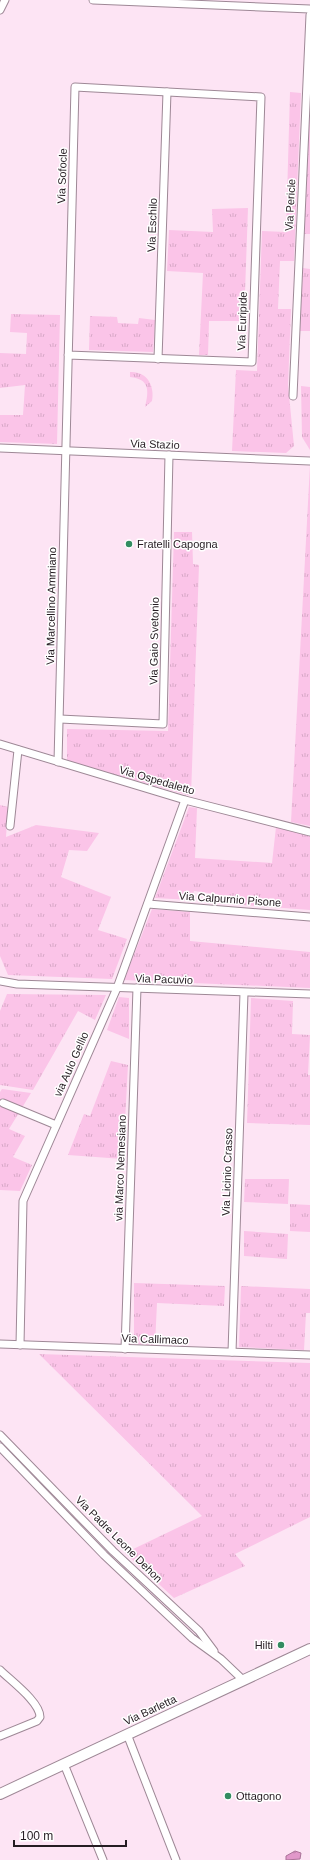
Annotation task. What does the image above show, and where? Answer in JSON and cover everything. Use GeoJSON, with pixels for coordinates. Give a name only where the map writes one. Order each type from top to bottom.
{"type":"FeatureCollection","features":[{"type":"Feature","properties":{"kind":"main road","name":"Via Barletta"},"geometry":{"type":"LineString","coordinates":[[0,1794],[310,1649]]}},
{"type":"Feature","properties":{"kind":"street"},"geometry":{"type":"LineString","coordinates":[[92,0],[250,4],[310,9]]}},
{"type":"Feature","properties":{"kind":"street","name":"Via Pericle"},"geometry":{"type":"LineString","coordinates":[[293,396],[310,15]]}},
{"type":"Feature","properties":{"kind":"street","name":"Via Sofocle"},"geometry":{"type":"LineString","coordinates":[[65,451],[75,87],[260,97]]}},
{"type":"Feature","properties":{"kind":"street","name":"Via Eschilo"},"geometry":{"type":"LineString","coordinates":[[158,359],[168,92]]}},
{"type":"Feature","properties":{"kind":"street","name":"Via Euripide"},"geometry":{"type":"LineString","coordinates":[[68,355],[252,362],[260,97]]}},
{"type":"Feature","properties":{"kind":"street","name":"Via Stazio"},"geometry":{"type":"LineString","coordinates":[[0,448],[310,461]]}},
{"type":"Feature","properties":{"kind":"street","name":"Via Marcellino Ammiano"},"geometry":{"type":"LineString","coordinates":[[58,762],[65,451]]}},
{"type":"Feature","properties":{"kind":"street","name":"Via Gaio Svetonio"},"geometry":{"type":"LineString","coordinates":[[60,719],[163,724],[169,455]]}},
{"type":"Feature","properties":{"kind":"street","name":"Via Ospedaletto"},"geometry":{"type":"LineString","coordinates":[[0,744],[185,800],[310,832]]}},
{"type":"Feature","properties":{"kind":"street"},"geometry":{"type":"LineString","coordinates":[[10,826],[18,750]]}},
{"type":"Feature","properties":{"kind":"street","name":"via Aulo Gellio"},"geometry":{"type":"LineString","coordinates":[[20,1345],[24,1202],[56,1125],[117,988],[185,800]]}},
{"type":"Feature","properties":{"kind":"street","name":"Via Calpurnio Pisone"},"geometry":{"type":"LineString","coordinates":[[148,904],[310,916]]}},
{"type":"Feature","properties":{"kind":"street","name":"Via Pacuvio"},"geometry":{"type":"LineString","coordinates":[[0,981],[17,984],[244,993],[310,994]]}},
{"type":"Feature","properties":{"kind":"street","name":"Via Pacuvio"},"geometry":{"type":"LineString","coordinates":[[0,987],[17,984]]}},
{"type":"Feature","properties":{"kind":"street","name":"via Marco Nemesiano"},"geometry":{"type":"LineString","coordinates":[[125,1349],[137,988]]}},
{"type":"Feature","properties":{"kind":"street","name":"Via Licinio Crasso"},"geometry":{"type":"LineString","coordinates":[[232,1352],[244,993]]}},
{"type":"Feature","properties":{"kind":"street"},"geometry":{"type":"LineString","coordinates":[[3,1103],[56,1125]]}},
{"type":"Feature","properties":{"kind":"street","name":"Via Callimaco"},"geometry":{"type":"LineString","coordinates":[[0,1344],[310,1355]]}},
{"type":"Feature","properties":{"kind":"street","name":"Via Padre Leone Dehon"},"geometry":{"type":"LineString","coordinates":[[0,1435],[113,1551],[199,1631],[221,1659]]}},
{"type":"Feature","properties":{"kind":"street","name":"Via Padre Leone Dehon"},"geometry":{"type":"LineString","coordinates":[[0,1447],[104,1555],[192,1638],[221,1659],[243,1680]]}},
{"type":"Feature","properties":{"kind":"street"},"geometry":{"type":"LineString","coordinates":[[0,1670],[36,1704],[40,1713],[40,1717],[37,1721],[0,1736]]}},
{"type":"Feature","properties":{"kind":"street"},"geometry":{"type":"LineString","coordinates":[[127,1734],[176,1860]]}},
{"type":"Feature","properties":{"kind":"street"},"geometry":{"type":"LineString","coordinates":[[64,1764],[103,1860]]}},
{"type":"Feature","properties":{"kind":"green space"},"geometry":{"type":"Polygon","coordinates":[[[290,92],[301,93],[294,261],[280,261],[278,309],[291,309],[288,385],[294,446],[286,453],[232,451],[236,370],[257,371],[262,231],[286,232],[290,92]]]}},
{"type":"Feature","properties":{"kind":"green space"},"geometry":{"type":"Polygon","coordinates":[[[310,105],[310,234],[304,234],[306,151],[310,105]]]}},
{"type":"Feature","properties":{"kind":"green space"},"geometry":{"type":"Polygon","coordinates":[[[248,208],[244,321],[209,321],[208,355],[199,355],[203,273],[167,271],[169,230],[213,232],[212,209],[248,208]]]}},
{"type":"Feature","properties":{"kind":"green space"},"geometry":{"type":"Polygon","coordinates":[[[303,268],[310,269],[310,331],[300,331],[303,268]]]}},
{"type":"Feature","properties":{"kind":"green space"},"geometry":{"type":"Polygon","coordinates":[[[11,314],[60,315],[57,444],[0,442],[0,415],[23,415],[25,385],[0,388],[0,353],[26,354],[27,333],[10,332],[11,314]]]}},
{"type":"Feature","properties":{"kind":"green space"},"geometry":{"type":"Polygon","coordinates":[[[90,316],[117,317],[118,323],[138,324],[139,318],[155,320],[153,352],[89,350],[90,316]]]}},
{"type":"Feature","properties":{"kind":"green space"},"geometry":{"type":"Polygon","coordinates":[[[130,372],[141,374],[151,385],[153,395],[152,401],[145,407],[147,391],[145,383],[137,378],[130,377],[130,372]]]}},
{"type":"Feature","properties":{"kind":"green space"},"geometry":{"type":"Polygon","coordinates":[[[301,386],[310,387],[310,450],[302,437],[301,386]]]}},
{"type":"Feature","properties":{"kind":"green space"},"geometry":{"type":"Polygon","coordinates":[[[310,465],[310,826],[291,822],[310,465]]]}},
{"type":"Feature","properties":{"kind":"green space"},"geometry":{"type":"Polygon","coordinates":[[[174,532],[192,532],[193,564],[199,565],[191,796],[67,761],[67,729],[168,731],[174,532]]]}},
{"type":"Feature","properties":{"kind":"green space"},"geometry":{"type":"Polygon","coordinates":[[[0,805],[8,807],[6,837],[36,825],[99,833],[87,851],[69,850],[61,877],[111,897],[98,930],[127,939],[112,979],[8,975],[0,956],[0,805]]]}},
{"type":"Feature","properties":{"kind":"green space"},"geometry":{"type":"Polygon","coordinates":[[[189,807],[197,808],[195,858],[272,863],[276,827],[310,836],[310,910],[218,903],[217,894],[194,891],[191,900],[155,898],[189,807]]]}},
{"type":"Feature","properties":{"kind":"green space"},"geometry":{"type":"Polygon","coordinates":[[[152,909],[190,912],[190,941],[310,952],[310,988],[124,980],[152,909]]]}},
{"type":"Feature","properties":{"kind":"green space"},"geometry":{"type":"Polygon","coordinates":[[[7,994],[106,995],[95,1020],[78,1011],[33,1090],[0,1085],[0,1011],[7,994]]]}},
{"type":"Feature","properties":{"kind":"green space"},"geometry":{"type":"Polygon","coordinates":[[[119,997],[129,998],[129,1039],[107,1030],[119,997]]]}},
{"type":"Feature","properties":{"kind":"green space"},"geometry":{"type":"Polygon","coordinates":[[[251,998],[293,1001],[292,1034],[310,1035],[308,1075],[310,1075],[310,1125],[247,1123],[251,998]]]}},
{"type":"Feature","properties":{"kind":"green space"},"geometry":{"type":"Polygon","coordinates":[[[111,1061],[128,1065],[123,1159],[68,1155],[84,1114],[90,1116],[111,1061]]]}},
{"type":"Feature","properties":{"kind":"green space"},"geometry":{"type":"Polygon","coordinates":[[[2,1089],[31,1093],[9,1129],[25,1136],[13,1157],[32,1165],[20,1191],[0,1190],[0,1092],[2,1089]]]}},
{"type":"Feature","properties":{"kind":"green space"},"geometry":{"type":"Polygon","coordinates":[[[245,1179],[289,1179],[288,1204],[244,1202],[245,1179]]]}},
{"type":"Feature","properties":{"kind":"green space"},"geometry":{"type":"Polygon","coordinates":[[[290,1204],[310,1205],[310,1232],[290,1231],[290,1204]]]}},
{"type":"Feature","properties":{"kind":"green space"},"geometry":{"type":"Polygon","coordinates":[[[244,1231],[288,1234],[287,1259],[244,1256],[244,1231]]]}},
{"type":"Feature","properties":{"kind":"green space"},"geometry":{"type":"Polygon","coordinates":[[[134,1283],[225,1286],[224,1306],[157,1303],[155,1345],[134,1344],[134,1283]]]}},
{"type":"Feature","properties":{"kind":"green space"},"geometry":{"type":"Polygon","coordinates":[[[241,1286],[310,1289],[310,1313],[306,1313],[304,1350],[239,1347],[241,1286]]]}},
{"type":"Feature","properties":{"kind":"green space"},"geometry":{"type":"Polygon","coordinates":[[[39,1354],[310,1363],[310,1517],[235,1554],[245,1566],[174,1598],[125,1553],[202,1516],[39,1354]]]}},
{"type":"Feature","properties":{"kind":"water"},"geometry":{"type":"Polygon","coordinates":[[[295,1851],[301,1853],[300,1859],[286,1860],[286,1856],[295,1851]]]}},
{"type":"Feature","properties":{"kind":"place","name":"Fratelli Capogna"},"geometry":{"type":"Point","coordinates":[129,544]}},
{"type":"Feature","properties":{"kind":"place","name":"Hilti"},"geometry":{"type":"Point","coordinates":[281,1645]}},
{"type":"Feature","properties":{"kind":"place","name":"Ottagono"},"geometry":{"type":"Point","coordinates":[228,1796]}}]}
